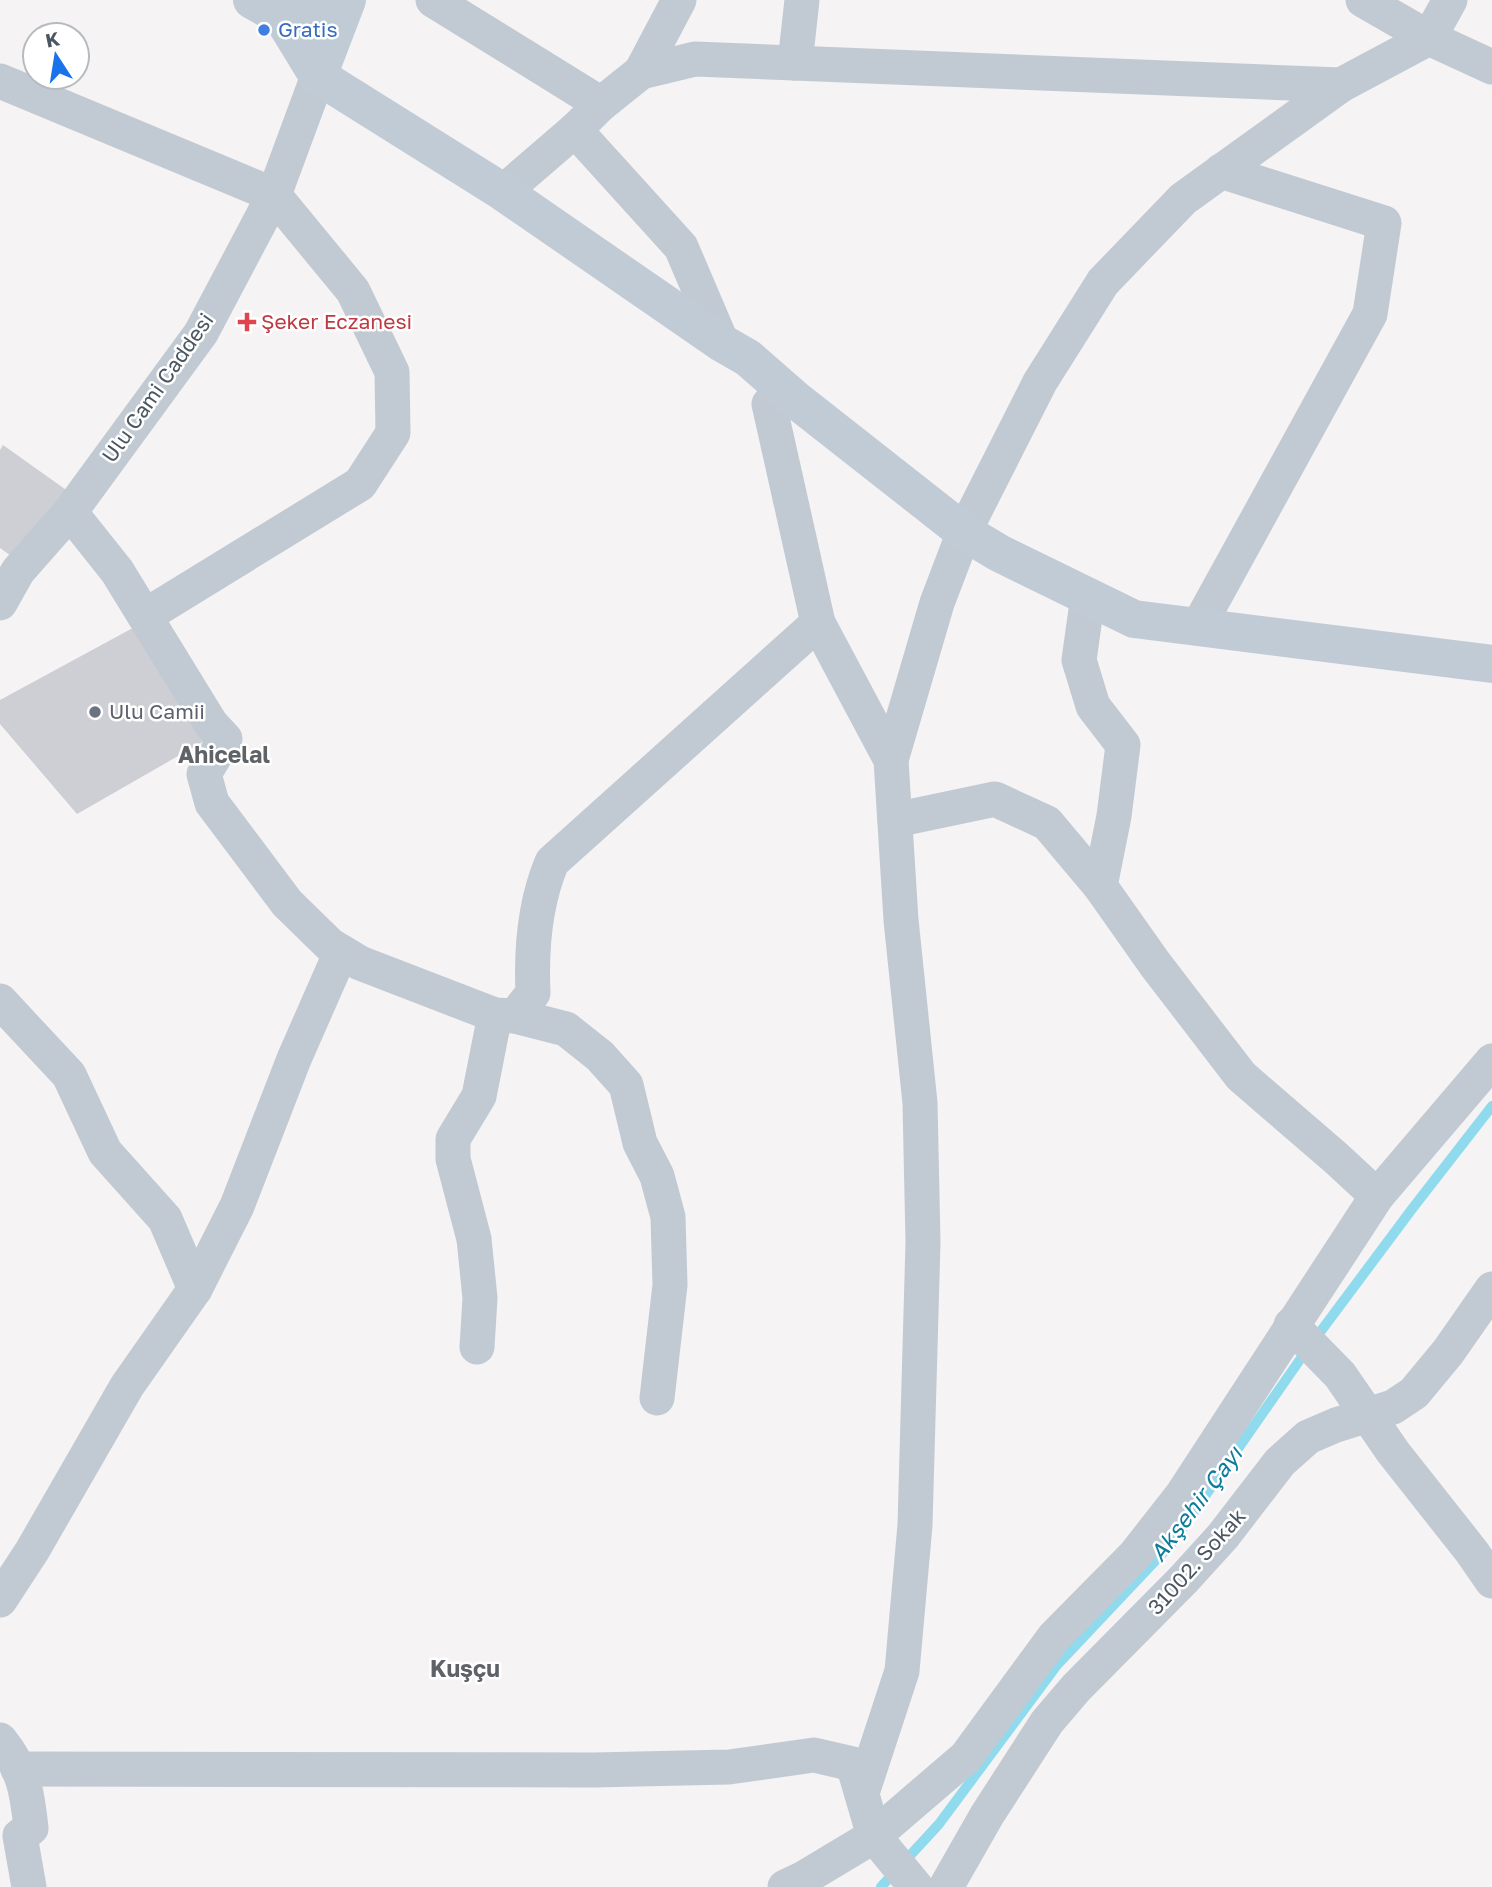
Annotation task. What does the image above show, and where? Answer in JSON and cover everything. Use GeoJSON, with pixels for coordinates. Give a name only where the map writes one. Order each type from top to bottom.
{"type":"FeatureCollection","features":[{"type":"Feature","properties":{"kind":"street"},"geometry":{"type":"LineString","coordinates":[[267,9],[338,0]]}},
{"type":"Feature","properties":{"kind":"street"},"geometry":{"type":"LineString","coordinates":[[318,76],[347,0]]}},
{"type":"Feature","properties":{"kind":"street"},"geometry":{"type":"LineString","coordinates":[[433,0],[601,104]]}},
{"type":"Feature","properties":{"kind":"street"},"geometry":{"type":"LineString","coordinates":[[503,192],[641,72],[679,0]]}},
{"type":"Feature","properties":{"kind":"street"},"geometry":{"type":"LineString","coordinates":[[795,63],[802,0]]}},
{"type":"Feature","properties":{"kind":"street"},"geometry":{"type":"LineString","coordinates":[[1363,0],[1429,38],[1492,67]]}},
{"type":"Feature","properties":{"kind":"street"},"geometry":{"type":"LineString","coordinates":[[862,1793],[902,1671],[915,1525],[923,1242],[920,1103],[901,920],[891,760],[937,603],[964,532],[1040,382],[1103,282],[1183,199],[1341,85],[1429,38],[1450,0]]}},
{"type":"Feature","properties":{"kind":"street"},"geometry":{"type":"LineString","coordinates":[[267,9],[318,76],[503,192],[722,343],[748,358],[796,400],[964,532],[999,553],[1134,619],[1492,664]]}},
{"type":"Feature","properties":{"kind":"street"},"geometry":{"type":"LineString","coordinates":[[641,72],[695,59],[1341,85]]}},
{"type":"Feature","properties":{"kind":"street","name":"Ulu Cami Caddesi"},"geometry":{"type":"LineString","coordinates":[[0,603],[9,566],[70,512],[201,332],[274,195],[318,76]]}},
{"type":"Feature","properties":{"kind":"street"},"geometry":{"type":"LineString","coordinates":[[0,81],[274,195],[354,291],[392,372],[393,433],[360,484],[145,616]]}},
{"type":"Feature","properties":{"kind":"street"},"geometry":{"type":"LineString","coordinates":[[575,130],[681,247],[722,343]]}},
{"type":"Feature","properties":{"kind":"street"},"geometry":{"type":"LineString","coordinates":[[1198,627],[1370,314],[1384,223],[1221,171]]}},
{"type":"Feature","properties":{"kind":"street"},"geometry":{"type":"LineString","coordinates":[[796,400],[769,404],[818,622],[891,760]]}},
{"type":"Feature","properties":{"kind":"street"},"geometry":{"type":"LineString","coordinates":[[70,512],[117,571],[211,724],[225,739],[204,774],[212,803],[287,903],[330,945],[360,963],[505,1015],[566,1029],[600,1056],[626,1085],[640,1143],[657,1176],[668,1217],[670,1285],[657,1398]]}},
{"type":"Feature","properties":{"kind":"street"},"geometry":{"type":"LineString","coordinates":[[1088,596],[1079,660],[1093,706],[1123,745],[1114,816],[1100,886]]}},
{"type":"Feature","properties":{"kind":"street"},"geometry":{"type":"LineString","coordinates":[[477,1347],[480,1298],[474,1239],[453,1159],[453,1139],[480,1096],[505,1015],[533,993],[532,962],[538,912],[544,881],[552,862],[818,622]]}},
{"type":"Feature","properties":{"kind":"street"},"geometry":{"type":"LineString","coordinates":[[895,820],[995,799],[1047,823],[1100,886],[1155,964],[1241,1076],[1377,1196]]}},
{"type":"Feature","properties":{"kind":"street"},"geometry":{"type":"LineString","coordinates":[[5,1583],[32,1551],[127,1386],[195,1289],[236,1206],[294,1059],[341,952]]}},
{"type":"Feature","properties":{"kind":"street"},"geometry":{"type":"LineString","coordinates":[[0,1001],[69,1075],[104,1153],[165,1219],[195,1289]]}},
{"type":"Feature","properties":{"kind":"street"},"geometry":{"type":"LineString","coordinates":[[785,1887],[874,1836],[966,1757],[1054,1637],[1135,1555],[1182,1495],[1377,1196],[1492,1061]]}},
{"type":"Feature","properties":{"kind":"street","name":"31002. Sokak"},"geometry":{"type":"LineString","coordinates":[[946,1887],[987,1815],[1047,1722],[1076,1688],[1223,1536],[1280,1462],[1308,1437],[1393,1407],[1414,1393],[1448,1352],[1492,1289]]}},
{"type":"Feature","properties":{"kind":"street"},"geometry":{"type":"LineString","coordinates":[[1291,1325],[1340,1375],[1393,1452],[1492,1581]]}},
{"type":"Feature","properties":{"kind":"street"},"geometry":{"type":"LineString","coordinates":[[29,1887],[10,1837],[31,1828],[26,1786],[9,1754],[593,1770],[729,1767],[814,1755],[853,1764],[874,1836],[916,1887]]}},
{"type":"Feature","properties":{"kind":"building"},"geometry":{"type":"Polygon","coordinates":[[[3,445],[69,492],[21,563],[0,548],[0,450],[3,445]]]}},
{"type":"Feature","properties":{"kind":"building","name":"Ulu Camii"},"geometry":{"type":"Polygon","coordinates":[[[142,623],[206,740],[77,814],[0,724],[0,700],[142,623]]]}},
{"type":"Feature","properties":{"kind":"waterway","name":"Akşehir Çayı"},"geometry":{"type":"LineString","coordinates":[[1315,1339],[1492,1106]]}},
{"type":"Feature","properties":{"kind":"waterway","name":"Akşehir Çayı"},"geometry":{"type":"LineString","coordinates":[[881,1887],[939,1824],[1057,1665],[1173,1542],[1306,1351]]}},
{"type":"Feature","properties":{"kind":"place","name":"Gratis"},"geometry":{"type":"Point","coordinates":[264,30]}},
{"type":"Feature","properties":{"kind":"place","name":"Şeker Eczanesi"},"geometry":{"type":"Point","coordinates":[247,322]}},
{"type":"Feature","properties":{"kind":"place","name":"Ulu Camii"},"geometry":{"type":"Point","coordinates":[95,712]}},
{"type":"Feature","properties":{"kind":"district","name":"Ahicelal"},"geometry":{"type":"Point","coordinates":[224,755]}},
{"type":"Feature","properties":{"kind":"district","name":"Kuşçu"},"geometry":{"type":"Point","coordinates":[465,1669]}}]}
